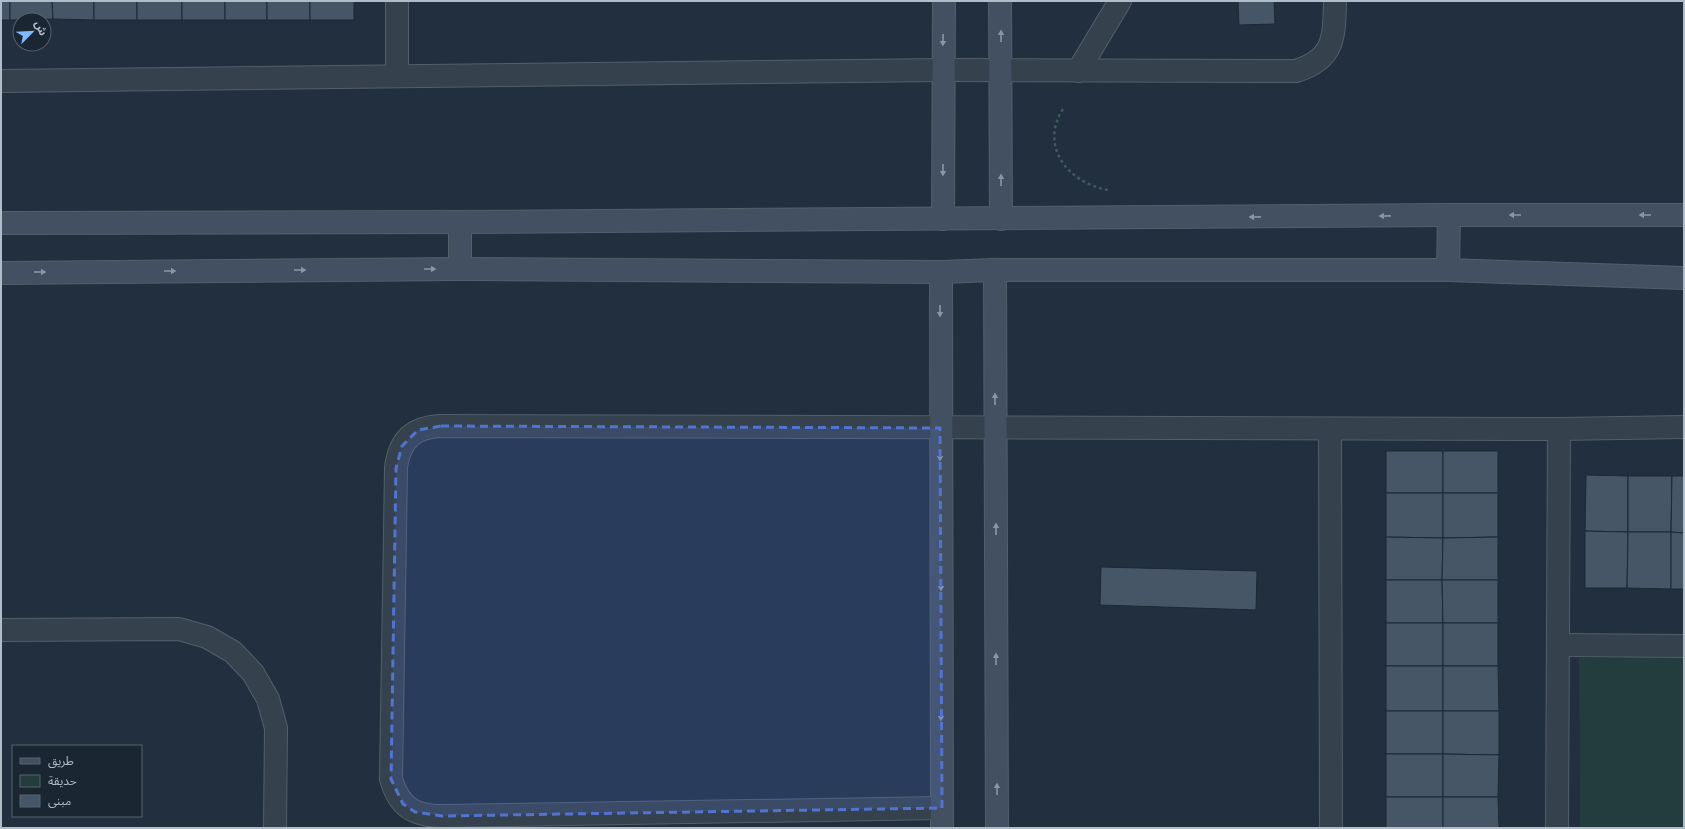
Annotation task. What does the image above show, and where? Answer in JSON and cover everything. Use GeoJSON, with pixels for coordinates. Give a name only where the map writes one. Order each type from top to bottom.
{"type":"FeatureCollection","features":[{"type":"Feature","properties":{"kind":"street"},"geometry":{"type":"LineString","coordinates":[[397,1],[397,76]]}},
{"type":"Feature","properties":{"kind":"street"},"geometry":{"type":"LineString","coordinates":[[943,219],[944,1]]}},
{"type":"Feature","properties":{"kind":"street"},"geometry":{"type":"LineString","coordinates":[[1000,1],[1001,219]]}},
{"type":"Feature","properties":{"kind":"street"},"geometry":{"type":"LineString","coordinates":[[1078,71],[1120,1]]}},
{"type":"Feature","properties":{"kind":"street"},"geometry":{"type":"LineString","coordinates":[[1,81],[943,70],[1296,71],[1309,67],[1320,59],[1329,48],[1334,34],[1335,1]]}},
{"type":"Feature","properties":{"kind":"street"},"geometry":{"type":"LineString","coordinates":[[1448,270],[1449,215]]}},
{"type":"Feature","properties":{"kind":"street"},"geometry":{"type":"LineString","coordinates":[[1,223],[1684,215]]}},
{"type":"Feature","properties":{"kind":"street"},"geometry":{"type":"LineString","coordinates":[[460,222],[460,269]]}},
{"type":"Feature","properties":{"kind":"street"},"geometry":{"type":"LineString","coordinates":[[1,273],[460,269],[940,272],[995,270],[1448,270],[1684,278]]}},
{"type":"Feature","properties":{"kind":"street"},"geometry":{"type":"LineString","coordinates":[[995,270],[997,828]]}},
{"type":"Feature","properties":{"kind":"street"},"geometry":{"type":"LineString","coordinates":[[940,272],[940,428],[942,818],[428,816],[415,812],[403,804],[395,792],[391,779],[396,468],[397,457],[408,437],[418,430],[429,426],[940,428],[1330,429],[1559,429],[1684,427]]}},
{"type":"Feature","properties":{"kind":"street"},"geometry":{"type":"LineString","coordinates":[[1330,429],[1331,828]]}},
{"type":"Feature","properties":{"kind":"street"},"geometry":{"type":"LineString","coordinates":[[1557,828],[1559,429]]}},
{"type":"Feature","properties":{"kind":"street"},"geometry":{"type":"LineString","coordinates":[[1,630],[179,629],[207,637],[233,652],[254,673],[268,699],[276,728],[275,828]]}},
{"type":"Feature","properties":{"kind":"street"},"geometry":{"type":"LineString","coordinates":[[1558,645],[1684,646]]}},
{"type":"Feature","properties":{"kind":"path"},"geometry":{"type":"LineString","coordinates":[[1063,108],[1053,129],[1057,152],[1067,170],[1085,183],[1109,190]]}},
{"type":"Feature","properties":{"kind":"highlighted area"},"geometry":{"type":"Polygon","coordinates":[[[441,426],[940,428],[942,808],[442,816],[415,812],[403,804],[391,779],[396,468],[402,446],[418,430],[441,426]]]}},
{"type":"Feature","properties":{"kind":"green space"},"geometry":{"type":"Polygon","coordinates":[[[1579,658],[1684,658],[1684,828],[1580,828],[1579,658]]]}},
{"type":"Feature","properties":{"kind":"building"},"geometry":{"type":"Polygon","coordinates":[[[1,1],[10,1],[10,20],[1,20],[1,1]]]}},
{"type":"Feature","properties":{"kind":"building"},"geometry":{"type":"Polygon","coordinates":[[[10,1],[52,1],[53,19],[52,12],[12,12],[12,20],[10,20],[10,1]]]}},
{"type":"Feature","properties":{"kind":"building"},"geometry":{"type":"Polygon","coordinates":[[[52,1],[94,1],[94,20],[53,19],[52,1]]]}},
{"type":"Feature","properties":{"kind":"building"},"geometry":{"type":"Polygon","coordinates":[[[94,1],[137,1],[137,20],[94,20],[94,1]]]}},
{"type":"Feature","properties":{"kind":"building"},"geometry":{"type":"Polygon","coordinates":[[[137,1],[182,1],[182,20],[137,20],[137,1]]]}},
{"type":"Feature","properties":{"kind":"building"},"geometry":{"type":"Polygon","coordinates":[[[182,1],[225,1],[225,20],[182,20],[182,1]]]}},
{"type":"Feature","properties":{"kind":"building"},"geometry":{"type":"Polygon","coordinates":[[[225,1],[267,1],[267,20],[225,20],[225,1]]]}},
{"type":"Feature","properties":{"kind":"building"},"geometry":{"type":"Polygon","coordinates":[[[267,1],[310,1],[310,20],[267,20],[267,1]]]}},
{"type":"Feature","properties":{"kind":"building"},"geometry":{"type":"Polygon","coordinates":[[[310,1],[354,1],[354,20],[310,20],[310,1]]]}},
{"type":"Feature","properties":{"kind":"building"},"geometry":{"type":"Polygon","coordinates":[[[1238,1],[1274,1],[1275,24],[1239,25],[1238,1]]]}},
{"type":"Feature","properties":{"kind":"building"},"geometry":{"type":"Polygon","coordinates":[[[1386,451],[1443,451],[1443,493],[1386,493],[1386,451]]]}},
{"type":"Feature","properties":{"kind":"building"},"geometry":{"type":"Polygon","coordinates":[[[1443,451],[1498,451],[1498,493],[1443,493],[1443,451]]]}},
{"type":"Feature","properties":{"kind":"building"},"geometry":{"type":"Polygon","coordinates":[[[1586,475],[1628,476],[1628,532],[1585,531],[1586,475]]]}},
{"type":"Feature","properties":{"kind":"building"},"geometry":{"type":"Polygon","coordinates":[[[1628,476],[1672,476],[1671,532],[1628,532],[1628,476]]]}},
{"type":"Feature","properties":{"kind":"building"},"geometry":{"type":"Polygon","coordinates":[[[1672,476],[1684,476],[1684,533],[1671,532],[1672,476]]]}},
{"type":"Feature","properties":{"kind":"building"},"geometry":{"type":"Polygon","coordinates":[[[1386,493],[1443,493],[1443,538],[1386,537],[1386,493]]]}},
{"type":"Feature","properties":{"kind":"building"},"geometry":{"type":"Polygon","coordinates":[[[1443,493],[1498,493],[1498,537],[1443,538],[1443,493]]]}},
{"type":"Feature","properties":{"kind":"building"},"geometry":{"type":"Polygon","coordinates":[[[1585,531],[1628,532],[1627,588],[1585,588],[1585,531]]]}},
{"type":"Feature","properties":{"kind":"building"},"geometry":{"type":"Polygon","coordinates":[[[1628,532],[1671,532],[1671,589],[1627,588],[1628,532]]]}},
{"type":"Feature","properties":{"kind":"building"},"geometry":{"type":"Polygon","coordinates":[[[1671,532],[1684,533],[1684,589],[1671,589],[1671,532]]]}},
{"type":"Feature","properties":{"kind":"building"},"geometry":{"type":"Polygon","coordinates":[[[1386,537],[1443,538],[1442,580],[1386,580],[1386,537]]]}},
{"type":"Feature","properties":{"kind":"building"},"geometry":{"type":"Polygon","coordinates":[[[1498,537],[1498,580],[1442,580],[1443,538],[1498,537]]]}},
{"type":"Feature","properties":{"kind":"building"},"geometry":{"type":"Polygon","coordinates":[[[1101,567],[1257,571],[1256,610],[1100,605],[1101,567]]]}},
{"type":"Feature","properties":{"kind":"building"},"geometry":{"type":"Polygon","coordinates":[[[1386,580],[1442,580],[1443,623],[1386,623],[1386,580]]]}},
{"type":"Feature","properties":{"kind":"building"},"geometry":{"type":"Polygon","coordinates":[[[1442,580],[1498,580],[1498,623],[1443,623],[1442,580]]]}},
{"type":"Feature","properties":{"kind":"building"},"geometry":{"type":"Polygon","coordinates":[[[1386,623],[1443,623],[1443,666],[1386,666],[1386,623]]]}},
{"type":"Feature","properties":{"kind":"building"},"geometry":{"type":"Polygon","coordinates":[[[1443,623],[1498,623],[1498,666],[1443,666],[1443,623]]]}},
{"type":"Feature","properties":{"kind":"building"},"geometry":{"type":"Polygon","coordinates":[[[1386,666],[1443,666],[1443,711],[1386,711],[1386,666]]]}},
{"type":"Feature","properties":{"kind":"building"},"geometry":{"type":"Polygon","coordinates":[[[1443,666],[1498,666],[1499,711],[1443,711],[1443,666]]]}},
{"type":"Feature","properties":{"kind":"building"},"geometry":{"type":"Polygon","coordinates":[[[1386,711],[1443,711],[1443,754],[1386,754],[1386,711]]]}},
{"type":"Feature","properties":{"kind":"building"},"geometry":{"type":"Polygon","coordinates":[[[1443,711],[1499,711],[1499,755],[1443,754],[1443,711]]]}},
{"type":"Feature","properties":{"kind":"building"},"geometry":{"type":"Polygon","coordinates":[[[1386,754],[1443,754],[1443,797],[1386,797],[1386,754]]]}},
{"type":"Feature","properties":{"kind":"building"},"geometry":{"type":"Polygon","coordinates":[[[1443,754],[1499,755],[1498,797],[1443,797],[1443,754]]]}},
{"type":"Feature","properties":{"kind":"building"},"geometry":{"type":"Polygon","coordinates":[[[1386,797],[1443,797],[1443,828],[1386,828],[1386,797]]]}},
{"type":"Feature","properties":{"kind":"building"},"geometry":{"type":"Polygon","coordinates":[[[1443,797],[1498,797],[1499,828],[1443,828],[1443,797]]]}}]}
